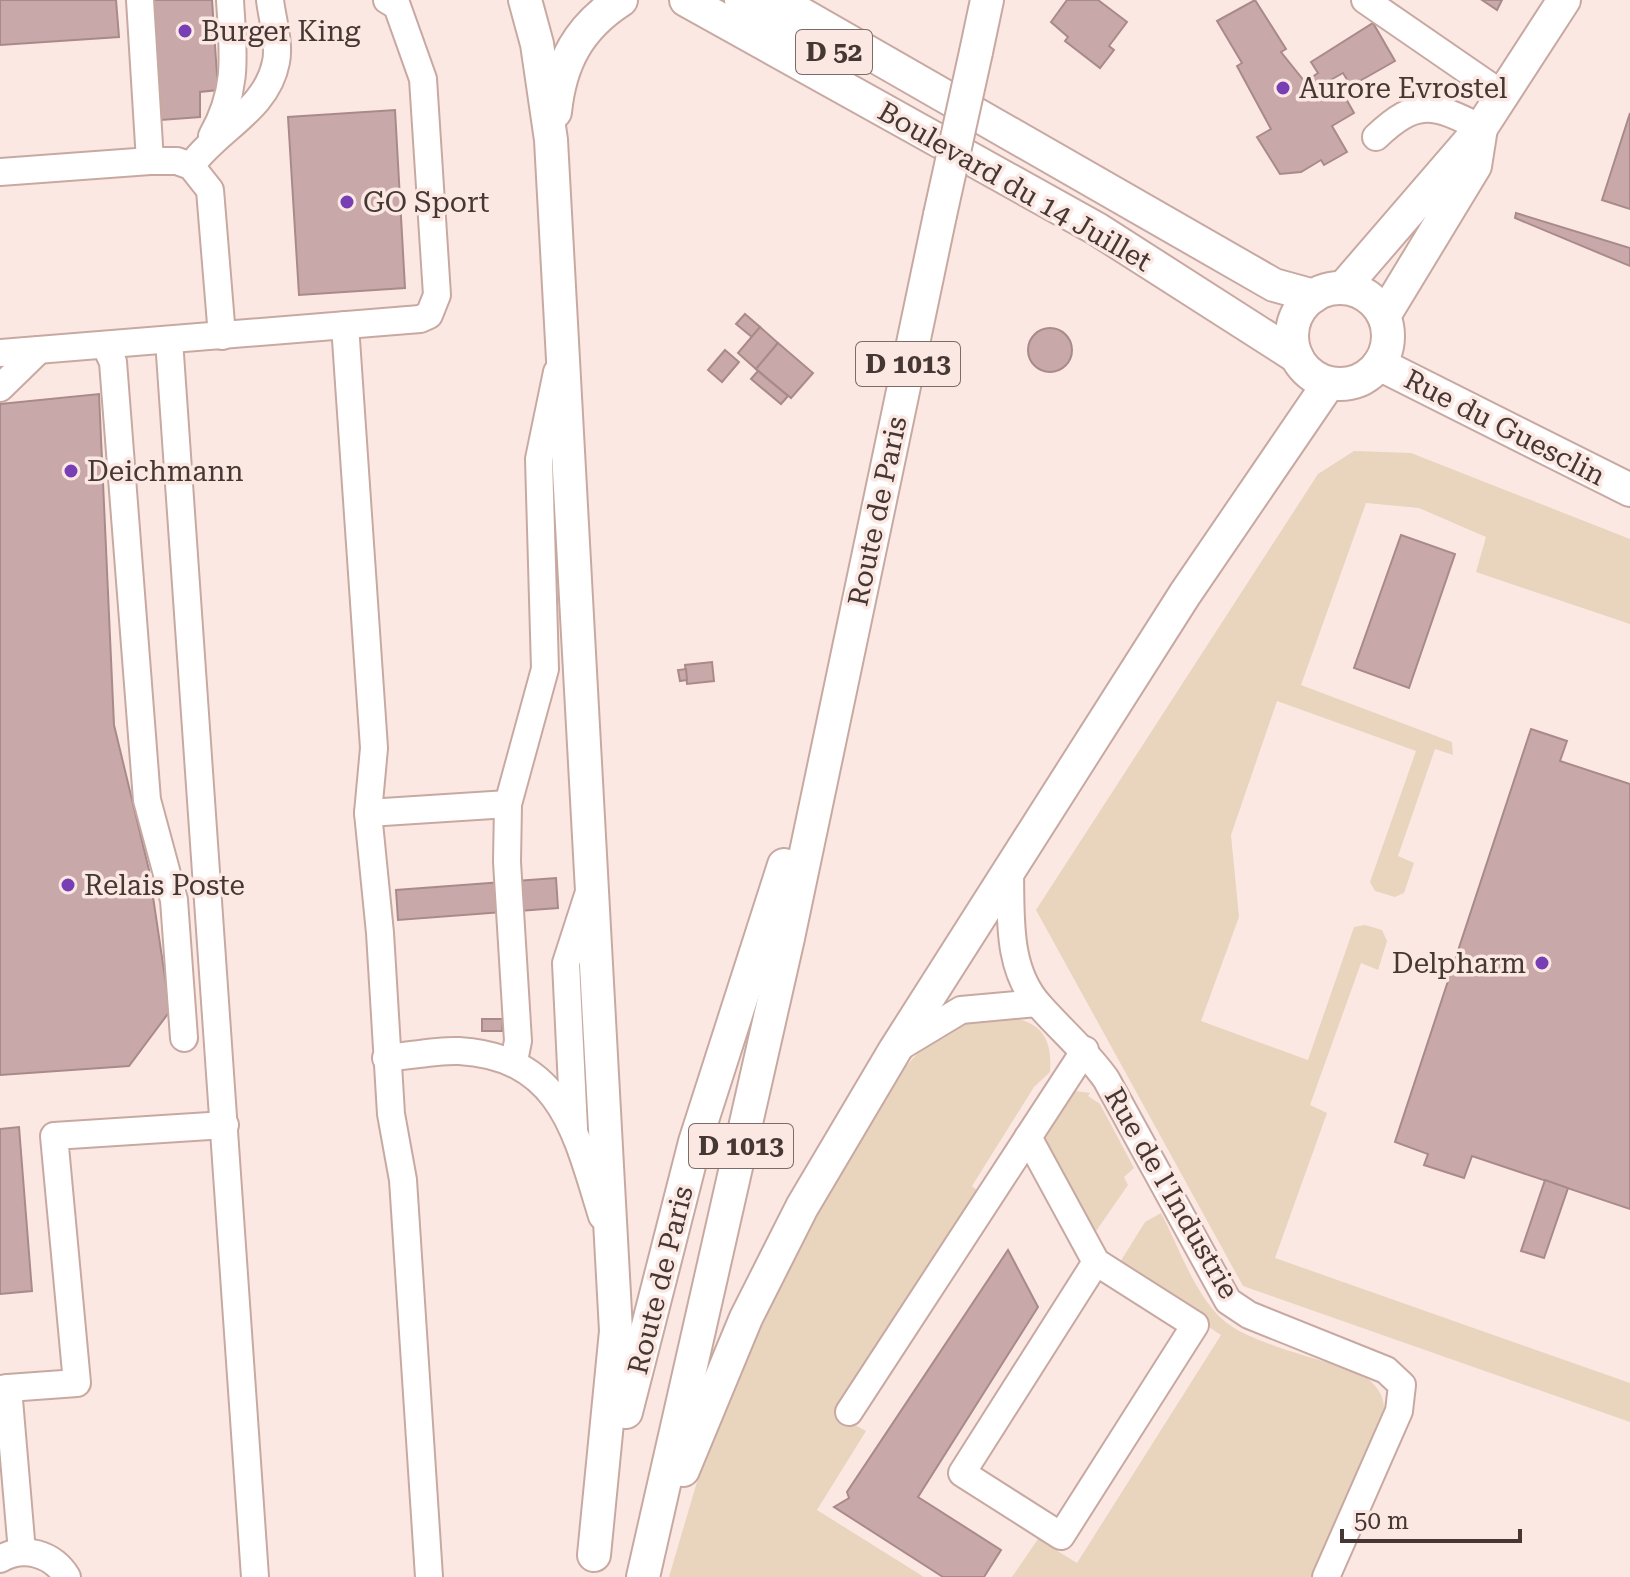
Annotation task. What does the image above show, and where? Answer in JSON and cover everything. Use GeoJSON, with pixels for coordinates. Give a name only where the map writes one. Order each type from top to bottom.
{"type":"FeatureCollection","features":[{"type":"Feature","properties":{"kind":"main road"},"geometry":{"type":"LineString","coordinates":[[525,0],[537,44],[551,140],[616,1331],[591,1566]]}},
{"type":"Feature","properties":{"kind":"main road"},"geometry":{"type":"LineString","coordinates":[[551,140],[562,71],[574,43],[598,15],[621,0]]}},
{"type":"Feature","properties":{"kind":"main road","name":"Boulevard du 14 Juillet"},"geometry":{"type":"LineString","coordinates":[[686,0],[1097,229],[1297,357]]}},
{"type":"Feature","properties":{"kind":"main road","name":"D 52"},"geometry":{"type":"LineString","coordinates":[[741,0],[878,76],[933,88]]}},
{"type":"Feature","properties":{"kind":"main road","name":"Boulevard du 14 Juillet"},"geometry":{"type":"LineString","coordinates":[[777,0],[1274,285],[1328,292]]}},
{"type":"Feature","properties":{"kind":"main road","name":"Route de Paris"},"geometry":{"type":"LineString","coordinates":[[646,1566],[788,938],[833,714],[987,0]]}},
{"type":"Feature","properties":{"kind":"main road"},"geometry":{"type":"LineString","coordinates":[[1328,292],[1367,296],[1384,316],[1388,340],[1379,364],[1357,381],[1329,383],[1316,377],[1297,357],[1293,330],[1303,305],[1328,292],[1481,128],[1564,0]]}},
{"type":"Feature","properties":{"kind":"main road"},"geometry":{"type":"LineString","coordinates":[[1384,316],[1475,166],[1481,128]]}},
{"type":"Feature","properties":{"kind":"main road","name":"Rue du Guesclin"},"geometry":{"type":"LineString","coordinates":[[1379,364],[1630,490]]}},
{"type":"Feature","properties":{"kind":"main road"},"geometry":{"type":"LineString","coordinates":[[646,1566],[771,1263],[895,1050],[1010,874],[1185,594],[1329,383]]}},
{"type":"Feature","properties":{"kind":"main road","name":"Route de Paris"},"geometry":{"type":"LineString","coordinates":[[591,1566],[651,1307],[695,1142],[833,714]]}},
{"type":"Feature","properties":{"kind":"street"},"geometry":{"type":"LineString","coordinates":[[142,0],[150,161]]}},
{"type":"Feature","properties":{"kind":"street"},"geometry":{"type":"LineString","coordinates":[[198,156],[227,109],[233,85],[230,0]]}},
{"type":"Feature","properties":{"kind":"street"},"geometry":{"type":"LineString","coordinates":[[0,172],[177,161],[198,156],[257,104],[277,61],[270,0]]}},
{"type":"Feature","properties":{"kind":"street"},"geometry":{"type":"LineString","coordinates":[[0,353],[420,319],[429,315],[437,295],[423,79],[397,6],[387,0]]}},
{"type":"Feature","properties":{"kind":"street"},"geometry":{"type":"LineString","coordinates":[[1365,0],[1503,95]]}},
{"type":"Feature","properties":{"kind":"street"},"geometry":{"type":"LineString","coordinates":[[1376,137],[1411,110],[1433,107],[1481,128]]}},
{"type":"Feature","properties":{"kind":"street"},"geometry":{"type":"LineString","coordinates":[[198,156],[210,190],[222,336]]}},
{"type":"Feature","properties":{"kind":"street"},"geometry":{"type":"LineString","coordinates":[[345,325],[374,748],[368,813],[384,984],[386,1058],[403,1180],[429,1577]]}},
{"type":"Feature","properties":{"kind":"street"},"geometry":{"type":"LineString","coordinates":[[169,340],[255,1577]]}},
{"type":"Feature","properties":{"kind":"street"},"geometry":{"type":"LineString","coordinates":[[514,1061],[518,1041],[507,862],[508,804],[545,669],[539,459],[563,344]]}},
{"type":"Feature","properties":{"kind":"street"},"geometry":{"type":"LineString","coordinates":[[105,345],[113,362],[147,800],[174,900],[184,1038]]}},
{"type":"Feature","properties":{"kind":"street"},"geometry":{"type":"LineString","coordinates":[[0,388],[39,350]]}},
{"type":"Feature","properties":{"kind":"street"},"geometry":{"type":"LineString","coordinates":[[368,813],[508,804]]}},
{"type":"Feature","properties":{"kind":"street","name":"Rue de l'Industrie"},"geometry":{"type":"LineString","coordinates":[[1010,874],[1011,939],[1022,977],[1037,1003],[1085,1050],[1106,1079],[1228,1301],[1249,1315],[1386,1370],[1402,1385],[1399,1411],[1326,1577]]}},
{"type":"Feature","properties":{"kind":"street"},"geometry":{"type":"LineString","coordinates":[[592,884],[566,963],[574,1128],[612,1246]]}},
{"type":"Feature","properties":{"kind":"street"},"geometry":{"type":"LineString","coordinates":[[895,1050],[961,1010],[1037,1003]]}},
{"type":"Feature","properties":{"kind":"street"},"geometry":{"type":"LineString","coordinates":[[849,1412],[1085,1050]]}},
{"type":"Feature","properties":{"kind":"street"},"geometry":{"type":"LineString","coordinates":[[386,1058],[458,1051],[514,1061],[541,1080],[574,1128]]}},
{"type":"Feature","properties":{"kind":"street"},"geometry":{"type":"LineString","coordinates":[[67,1577],[53,1561],[11,1555],[19,1504],[4,1388],[77,1383],[54,1136],[225,1125]]}},
{"type":"Feature","properties":{"kind":"street"},"geometry":{"type":"LineString","coordinates":[[1028,1137],[1096,1262],[1195,1325],[1061,1536],[962,1473],[1096,1262]]}},
{"type":"Feature","properties":{"kind":"shaded area"},"geometry":{"type":"Polygon","coordinates":[[[1354,451],[1411,453],[1630,539],[1630,624],[1476,572],[1486,537],[1419,508],[1366,503],[1301,685],[1452,742],[1453,755],[1435,749],[1398,856],[1414,863],[1404,893],[1395,897],[1375,891],[1370,882],[1416,751],[1277,701],[1231,835],[1239,917],[1201,1021],[1308,1060],[1354,927],[1365,925],[1382,930],[1387,941],[1378,970],[1361,963],[1310,1105],[1327,1113],[1275,1258],[1630,1383],[1630,1422],[1243,1286],[1036,910],[1318,474],[1354,451]]]}},
{"type":"Feature","properties":{"kind":"shaded area"},"geometry":{"type":"Polygon","coordinates":[[[967,1016],[1014,1018],[1038,1028],[1050,1053],[1050,1072],[1034,1087],[972,1186],[978,1191],[835,1414],[866,1431],[817,1510],[924,1577],[669,1577],[706,1451],[779,1270],[890,1084],[916,1055],[967,1016]]]}},
{"type":"Feature","properties":{"kind":"shaded area"},"geometry":{"type":"Polygon","coordinates":[[[1075,1091],[1090,1093],[1088,1096],[1100,1104],[1134,1168],[1124,1177],[1128,1185],[1094,1234],[1045,1147],[1046,1132],[1053,1115],[1063,1100],[1075,1091]]]}},
{"type":"Feature","properties":{"kind":"shaded area"},"geometry":{"type":"Polygon","coordinates":[[[1161,1213],[1195,1283],[1222,1319],[1267,1343],[1359,1372],[1379,1390],[1384,1406],[1382,1419],[1311,1577],[1012,1577],[1038,1539],[1077,1563],[1221,1335],[1117,1267],[1145,1222],[1161,1213]]]}},
{"type":"Feature","properties":{"kind":"building"},"geometry":{"type":"Polygon","coordinates":[[[0,0],[116,0],[119,37],[0,45],[0,0]]]}},
{"type":"Feature","properties":{"kind":"building","name":"Burger King"},"geometry":{"type":"Polygon","coordinates":[[[153,0],[212,0],[218,90],[200,92],[200,117],[161,120],[153,0]]]}},
{"type":"Feature","properties":{"kind":"building"},"geometry":{"type":"Polygon","coordinates":[[[1067,0],[1098,0],[1127,22],[1109,46],[1114,50],[1100,68],[1065,41],[1068,37],[1051,22],[1067,0]]]}},
{"type":"Feature","properties":{"kind":"building","name":"Aurore Evrostel"},"geometry":{"type":"Polygon","coordinates":[[[1255,0],[1286,49],[1281,52],[1305,82],[1318,73],[1311,62],[1373,23],[1395,61],[1351,86],[1343,73],[1311,91],[1317,101],[1335,89],[1341,90],[1354,113],[1332,126],[1347,152],[1324,165],[1321,160],[1301,172],[1280,174],[1257,137],[1271,129],[1237,66],[1242,63],[1217,21],[1255,0]]]}},
{"type":"Feature","properties":{"kind":"building"},"geometry":{"type":"Polygon","coordinates":[[[1482,0],[1502,0],[1497,10],[1482,0]]]}},
{"type":"Feature","properties":{"kind":"building","name":"GO Sport"},"geometry":{"type":"Polygon","coordinates":[[[395,110],[405,288],[299,295],[288,117],[395,110]]]}},
{"type":"Feature","properties":{"kind":"building"},"geometry":{"type":"Polygon","coordinates":[[[1630,113],[1630,209],[1602,200],[1630,113]]]}},
{"type":"Feature","properties":{"kind":"building"},"geometry":{"type":"Polygon","coordinates":[[[1516,213],[1630,248],[1630,266],[1515,218],[1516,213]]]}},
{"type":"Feature","properties":{"kind":"building"},"geometry":{"type":"Polygon","coordinates":[[[745,314],[760,327],[752,337],[736,324],[745,314]]]}},
{"type":"Feature","properties":{"kind":"building"},"geometry":{"type":"Polygon","coordinates":[[[760,327],[778,343],[756,369],[738,353],[760,327]]]}},
{"type":"Feature","properties":{"kind":"building"},"geometry":{"type":"Polygon","coordinates":[[[1050,328],[1066,334],[1072,350],[1066,366],[1050,372],[1034,366],[1028,350],[1034,334],[1050,328]]]}},
{"type":"Feature","properties":{"kind":"building"},"geometry":{"type":"Polygon","coordinates":[[[778,343],[813,373],[791,398],[756,369],[778,343]]]}},
{"type":"Feature","properties":{"kind":"building"},"geometry":{"type":"Polygon","coordinates":[[[725,350],[739,362],[722,382],[708,370],[725,350]]]}},
{"type":"Feature","properties":{"kind":"building"},"geometry":{"type":"Polygon","coordinates":[[[758,371],[788,396],[781,404],[751,379],[758,371]]]}},
{"type":"Feature","properties":{"kind":"building"},"geometry":{"type":"Polygon","coordinates":[[[99,394],[114,725],[149,870],[170,1011],[129,1066],[0,1075],[0,404],[99,394]]]}},
{"type":"Feature","properties":{"kind":"building"},"geometry":{"type":"Polygon","coordinates":[[[1401,535],[1455,554],[1409,688],[1354,668],[1401,535]]]}},
{"type":"Feature","properties":{"kind":"building"},"geometry":{"type":"Polygon","coordinates":[[[712,662],[714,681],[687,684],[685,665],[712,662]]]}},
{"type":"Feature","properties":{"kind":"building"},"geometry":{"type":"Polygon","coordinates":[[[686,669],[687,680],[680,681],[678,670],[686,669]]]}},
{"type":"Feature","properties":{"kind":"building","name":"Delpharm"},"geometry":{"type":"Polygon","coordinates":[[[1531,729],[1567,741],[1560,761],[1630,784],[1630,1209],[1472,1156],[1464,1178],[1424,1165],[1428,1154],[1395,1142],[1531,729]]]}},
{"type":"Feature","properties":{"kind":"building"},"geometry":{"type":"Polygon","coordinates":[[[556,878],[558,908],[398,920],[396,890],[556,878]]]}},
{"type":"Feature","properties":{"kind":"building"},"geometry":{"type":"Polygon","coordinates":[[[482,1019],[503,1019],[502,1031],[482,1031],[482,1019]]]}},
{"type":"Feature","properties":{"kind":"building"},"geometry":{"type":"Polygon","coordinates":[[[19,1127],[32,1291],[0,1294],[0,1129],[19,1127]]]}},
{"type":"Feature","properties":{"kind":"building"},"geometry":{"type":"Polygon","coordinates":[[[1545,1180],[1568,1188],[1544,1258],[1521,1251],[1545,1180]]]}},
{"type":"Feature","properties":{"kind":"building"},"geometry":{"type":"Polygon","coordinates":[[[1008,1250],[1038,1307],[918,1497],[1001,1550],[984,1577],[943,1577],[834,1507],[849,1498],[847,1492],[1008,1250]]]}},
{"type":"Feature","properties":{"kind":"place","name":"Burger King"},"geometry":{"type":"Point","coordinates":[185,31]}},
{"type":"Feature","properties":{"kind":"place","name":"Aurore Evrostel"},"geometry":{"type":"Point","coordinates":[1283,88]}},
{"type":"Feature","properties":{"kind":"place","name":"GO Sport"},"geometry":{"type":"Point","coordinates":[347,202]}},
{"type":"Feature","properties":{"kind":"place","name":"Deichmann"},"geometry":{"type":"Point","coordinates":[71,471]}},
{"type":"Feature","properties":{"kind":"place","name":"Relais Poste"},"geometry":{"type":"Point","coordinates":[68,885]}},
{"type":"Feature","properties":{"kind":"place","name":"Delpharm"},"geometry":{"type":"Point","coordinates":[1542,963]}}]}
